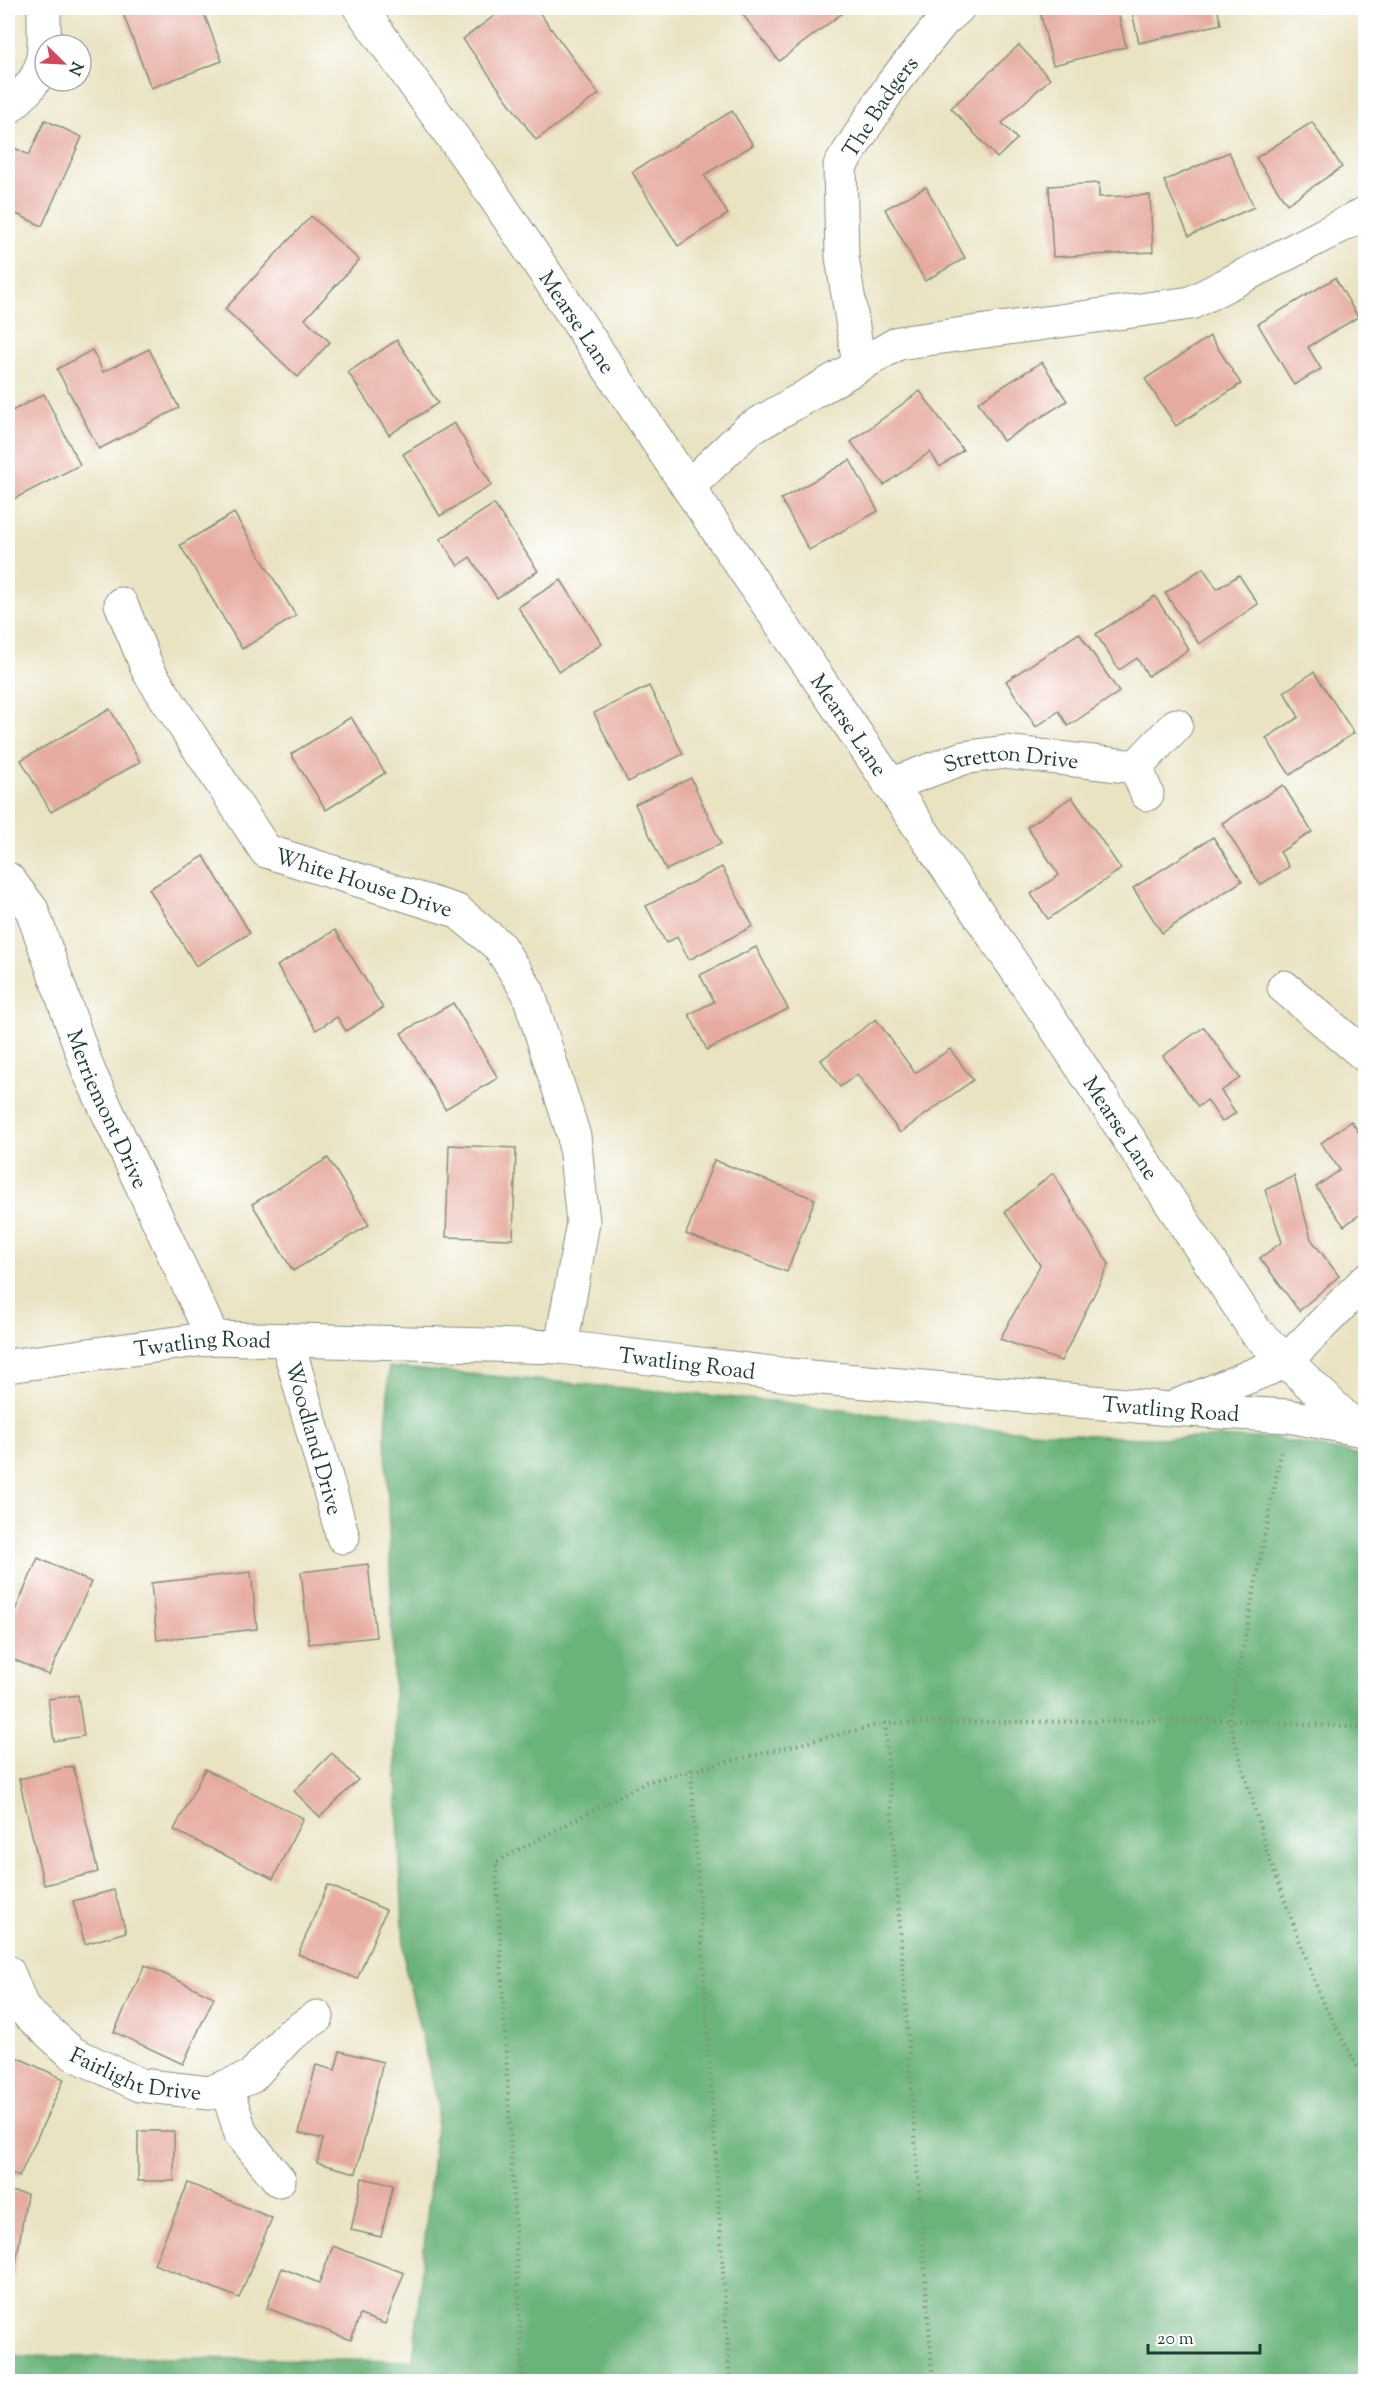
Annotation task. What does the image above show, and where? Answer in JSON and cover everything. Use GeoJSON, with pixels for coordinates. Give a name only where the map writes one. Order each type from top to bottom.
{"type":"FeatureCollection","features":[{"type":"Feature","properties":{"kind":"street"},"geometry":{"type":"LineString","coordinates":[[8,108],[29,91],[40,72],[46,8]]}},
{"type":"Feature","properties":{"kind":"street","name":"Mearse Lane"},"geometry":{"type":"LineString","coordinates":[[360,8],[480,175],[687,487],[1046,1012],[1256,1332],[1285,1362],[1361,1429]]}},
{"type":"Feature","properties":{"kind":"street","name":"The Badgers"},"geometry":{"type":"LineString","coordinates":[[859,365],[842,257],[840,166],[893,83],[942,21],[958,8]]}},
{"type":"Feature","properties":{"kind":"street"},"geometry":{"type":"LineString","coordinates":[[687,487],[748,430],[898,343],[1191,303],[1365,213]]}},
{"type":"Feature","properties":{"kind":"street","name":"White House Drive"},"geometry":{"type":"LineString","coordinates":[[121,604],[149,672],[266,851],[457,911],[499,946],[528,992],[573,1136],[584,1222],[561,1347]]}},
{"type":"Feature","properties":{"kind":"street","name":"Stretton Drive"},"geometry":{"type":"LineString","coordinates":[[890,784],[963,758],[1005,752],[1142,781],[1176,725]]}},
{"type":"Feature","properties":{"kind":"street","name":"Merriemont Drive"},"geometry":{"type":"LineString","coordinates":[[8,879],[32,910],[89,1072],[213,1338]]}},
{"type":"Feature","properties":{"kind":"street"},"geometry":{"type":"LineString","coordinates":[[1284,987],[1365,1056]]}},
{"type":"Feature","properties":{"kind":"street"},"geometry":{"type":"LineString","coordinates":[[1170,1409],[1285,1362],[1365,1280]]}},
{"type":"Feature","properties":{"kind":"street","name":"Twatling Road"},"geometry":{"type":"LineString","coordinates":[[8,1366],[213,1338],[561,1347],[788,1375],[1170,1409],[1288,1416],[1361,1429]]}},
{"type":"Feature","properties":{"kind":"street","name":"Woodland Drive"},"geometry":{"type":"LineString","coordinates":[[287,1340],[343,1537]]}},
{"type":"Feature","properties":{"kind":"street","name":"Fairlight Drive"},"geometry":{"type":"LineString","coordinates":[[8,1972],[15,2014],[72,2053],[140,2085],[209,2092],[251,2077],[289,2036],[317,2017]]}},
{"type":"Feature","properties":{"kind":"street"},"geometry":{"type":"LineString","coordinates":[[222,2088],[232,2105],[240,2134],[279,2180]]}},
{"type":"Feature","properties":{"kind":"path"},"geometry":{"type":"LineString","coordinates":[[1288,1416],[1229,1720],[1268,1852],[1321,2000],[1365,2083]]}},
{"type":"Feature","properties":{"kind":"path"},"geometry":{"type":"LineString","coordinates":[[523,2382],[496,1862],[646,1782],[691,1769],[885,1723],[1229,1720],[1365,1728]]}},
{"type":"Feature","properties":{"kind":"path"},"geometry":{"type":"LineString","coordinates":[[885,1723],[933,2382]]}},
{"type":"Feature","properties":{"kind":"path"},"geometry":{"type":"LineString","coordinates":[[691,1769],[730,2382]]}},
{"type":"Feature","properties":{"kind":"green space"},"geometry":{"type":"Polygon","coordinates":[[[389,1367],[781,1402],[970,1427],[1136,1438],[1273,1438],[1365,1456],[1365,2381],[8,2381],[8,2356],[413,2361],[438,2104],[405,1967],[386,1435],[389,1367]]]}},
{"type":"Feature","properties":{"kind":"building"},"geometry":{"type":"Polygon","coordinates":[[[121,8],[202,8],[222,61],[151,88],[121,8]]]}},
{"type":"Feature","properties":{"kind":"building"},"geometry":{"type":"Polygon","coordinates":[[[505,8],[536,8],[599,94],[536,140],[463,39],[505,8]]]}},
{"type":"Feature","properties":{"kind":"building"},"geometry":{"type":"Polygon","coordinates":[[[753,8],[849,8],[779,61],[743,15],[753,8]]]}},
{"type":"Feature","properties":{"kind":"building"},"geometry":{"type":"Polygon","coordinates":[[[1039,8],[1117,8],[1126,47],[1053,65],[1039,8]]]}},
{"type":"Feature","properties":{"kind":"building"},"geometry":{"type":"Polygon","coordinates":[[[1131,8],[1217,8],[1221,24],[1139,43],[1131,8]]]}},
{"type":"Feature","properties":{"kind":"building"},"geometry":{"type":"Polygon","coordinates":[[[1019,45],[1050,79],[1002,123],[1017,139],[997,158],[951,108],[1019,45]]]}},
{"type":"Feature","properties":{"kind":"building"},"geometry":{"type":"Polygon","coordinates":[[[732,111],[753,145],[704,175],[728,214],[678,246],[632,172],[732,111]]]}},
{"type":"Feature","properties":{"kind":"building"},"geometry":{"type":"Polygon","coordinates":[[[45,120],[82,137],[42,226],[8,210],[8,145],[29,155],[45,120]]]}},
{"type":"Feature","properties":{"kind":"building"},"geometry":{"type":"Polygon","coordinates":[[[1312,122],[1342,167],[1287,204],[1256,158],[1312,122]]]}},
{"type":"Feature","properties":{"kind":"building"},"geometry":{"type":"Polygon","coordinates":[[[1229,152],[1254,207],[1189,236],[1164,181],[1229,152]]]}},
{"type":"Feature","properties":{"kind":"building"},"geometry":{"type":"Polygon","coordinates":[[[1099,183],[1099,197],[1150,195],[1153,252],[1053,257],[1049,186],[1099,183]]]}},
{"type":"Feature","properties":{"kind":"building"},"geometry":{"type":"Polygon","coordinates":[[[926,187],[965,258],[925,281],[885,209],[926,187]]]}},
{"type":"Feature","properties":{"kind":"building"},"geometry":{"type":"Polygon","coordinates":[[[311,216],[359,260],[305,319],[330,342],[298,377],[225,309],[311,216]]]}},
{"type":"Feature","properties":{"kind":"building"},"geometry":{"type":"Polygon","coordinates":[[[1335,278],[1358,317],[1308,347],[1321,369],[1294,385],[1258,324],[1335,278]]]}},
{"type":"Feature","properties":{"kind":"building"},"geometry":{"type":"Polygon","coordinates":[[[1210,336],[1241,384],[1176,426],[1145,379],[1210,336]]]}},
{"type":"Feature","properties":{"kind":"building"},"geometry":{"type":"Polygon","coordinates":[[[397,340],[438,403],[389,435],[348,372],[397,340]]]}},
{"type":"Feature","properties":{"kind":"building"},"geometry":{"type":"Polygon","coordinates":[[[149,349],[179,408],[99,449],[57,369],[92,350],[103,372],[149,349]]]}},
{"type":"Feature","properties":{"kind":"building"},"geometry":{"type":"Polygon","coordinates":[[[1042,362],[1067,401],[1003,441],[978,402],[1042,362]]]}},
{"type":"Feature","properties":{"kind":"building"},"geometry":{"type":"Polygon","coordinates":[[[920,391],[963,450],[940,467],[930,452],[884,485],[851,442],[920,391]]]}},
{"type":"Feature","properties":{"kind":"building"},"geometry":{"type":"Polygon","coordinates":[[[44,394],[80,465],[8,502],[8,413],[44,394]]]}},
{"type":"Feature","properties":{"kind":"building"},"geometry":{"type":"Polygon","coordinates":[[[454,423],[492,485],[440,516],[403,454],[454,423]]]}},
{"type":"Feature","properties":{"kind":"building"},"geometry":{"type":"Polygon","coordinates":[[[850,460],[878,511],[809,550],[781,499],[850,460]]]}},
{"type":"Feature","properties":{"kind":"building"},"geometry":{"type":"Polygon","coordinates":[[[494,504],[538,571],[497,598],[470,557],[458,566],[440,539],[494,504]]]}},
{"type":"Feature","properties":{"kind":"building"},"geometry":{"type":"Polygon","coordinates":[[[234,513],[296,616],[242,649],[180,545],[234,513]]]}},
{"type":"Feature","properties":{"kind":"building"},"geometry":{"type":"Polygon","coordinates":[[[1203,568],[1217,589],[1239,575],[1258,604],[1199,644],[1165,593],[1203,568]]]}},
{"type":"Feature","properties":{"kind":"building"},"geometry":{"type":"Polygon","coordinates":[[[561,580],[602,644],[559,672],[518,607],[561,580]]]}},
{"type":"Feature","properties":{"kind":"building"},"geometry":{"type":"Polygon","coordinates":[[[1155,596],[1189,650],[1148,676],[1137,658],[1119,670],[1096,634],[1155,596]]]}},
{"type":"Feature","properties":{"kind":"building"},"geometry":{"type":"Polygon","coordinates":[[[1079,633],[1119,692],[1068,726],[1059,711],[1036,727],[1006,681],[1079,633]]]}},
{"type":"Feature","properties":{"kind":"building"},"geometry":{"type":"Polygon","coordinates":[[[1314,672],[1354,733],[1290,775],[1266,738],[1299,717],[1284,692],[1314,672]]]}},
{"type":"Feature","properties":{"kind":"building"},"geometry":{"type":"Polygon","coordinates":[[[649,686],[683,754],[628,782],[594,713],[649,686]]]}},
{"type":"Feature","properties":{"kind":"building"},"geometry":{"type":"Polygon","coordinates":[[[110,709],[140,762],[51,812],[21,760],[110,709]]]}},
{"type":"Feature","properties":{"kind":"building"},"geometry":{"type":"Polygon","coordinates":[[[351,717],[385,773],[326,810],[291,754],[351,717]]]}},
{"type":"Feature","properties":{"kind":"building"},"geometry":{"type":"Polygon","coordinates":[[[691,778],[721,844],[666,870],[635,804],[691,778]]]}},
{"type":"Feature","properties":{"kind":"building"},"geometry":{"type":"Polygon","coordinates":[[[1283,785],[1312,832],[1280,852],[1289,867],[1260,885],[1222,823],[1283,785]]]}},
{"type":"Feature","properties":{"kind":"building"},"geometry":{"type":"Polygon","coordinates":[[[1072,797],[1121,869],[1048,919],[1031,894],[1059,875],[1027,827],[1072,797]]]}},
{"type":"Feature","properties":{"kind":"building"},"geometry":{"type":"Polygon","coordinates":[[[1213,837],[1242,881],[1162,933],[1133,888],[1213,837]]]}},
{"type":"Feature","properties":{"kind":"building"},"geometry":{"type":"Polygon","coordinates":[[[204,856],[250,933],[196,966],[149,889],[204,856]]]}},
{"type":"Feature","properties":{"kind":"building"},"geometry":{"type":"Polygon","coordinates":[[[722,867],[753,926],[689,960],[677,937],[666,943],[646,906],[722,867]]]}},
{"type":"Feature","properties":{"kind":"building"},"geometry":{"type":"Polygon","coordinates":[[[335,930],[383,1008],[346,1031],[337,1017],[316,1030],[277,966],[335,930]]]}},
{"type":"Feature","properties":{"kind":"building"},"geometry":{"type":"Polygon","coordinates":[[[756,947],[788,1009],[707,1050],[689,1014],[714,1002],[700,975],[756,947]]]}},
{"type":"Feature","properties":{"kind":"building"},"geometry":{"type":"Polygon","coordinates":[[[453,1003],[498,1078],[445,1109],[401,1033],[453,1003]]]}},
{"type":"Feature","properties":{"kind":"building"},"geometry":{"type":"Polygon","coordinates":[[[876,1019],[915,1073],[950,1049],[973,1080],[900,1133],[857,1074],[840,1087],[821,1060],[876,1019]]]}},
{"type":"Feature","properties":{"kind":"building"},"geometry":{"type":"Polygon","coordinates":[[[1204,1027],[1240,1078],[1221,1091],[1236,1113],[1222,1122],[1207,1100],[1198,1107],[1163,1056],[1204,1027]]]}},
{"type":"Feature","properties":{"kind":"building"},"geometry":{"type":"Polygon","coordinates":[[[1351,1121],[1366,1142],[1366,1210],[1344,1226],[1316,1187],[1340,1170],[1321,1143],[1351,1121]]]}},
{"type":"Feature","properties":{"kind":"building"},"geometry":{"type":"Polygon","coordinates":[[[449,1145],[516,1148],[513,1239],[446,1237],[449,1145]]]}},
{"type":"Feature","properties":{"kind":"building"},"geometry":{"type":"Polygon","coordinates":[[[328,1158],[369,1225],[293,1271],[252,1204],[328,1158]]]}},
{"type":"Feature","properties":{"kind":"building"},"geometry":{"type":"Polygon","coordinates":[[[714,1160],[815,1199],[787,1272],[686,1234],[714,1160]]]}},
{"type":"Feature","properties":{"kind":"building"},"geometry":{"type":"Polygon","coordinates":[[[1053,1173],[1109,1264],[1061,1361],[1000,1339],[1040,1265],[1005,1212],[1053,1173]]]}},
{"type":"Feature","properties":{"kind":"building"},"geometry":{"type":"Polygon","coordinates":[[[1294,1176],[1311,1239],[1339,1276],[1299,1311],[1260,1258],[1282,1242],[1265,1190],[1294,1176]]]}},
{"type":"Feature","properties":{"kind":"building"},"geometry":{"type":"Polygon","coordinates":[[[38,1558],[91,1582],[49,1675],[8,1657],[8,1627],[38,1558]]]}},
{"type":"Feature","properties":{"kind":"building"},"geometry":{"type":"Polygon","coordinates":[[[368,1564],[376,1637],[309,1644],[301,1572],[368,1564]]]}},
{"type":"Feature","properties":{"kind":"building"},"geometry":{"type":"Polygon","coordinates":[[[251,1572],[257,1629],[157,1640],[151,1583],[251,1572]]]}},
{"type":"Feature","properties":{"kind":"building"},"geometry":{"type":"Polygon","coordinates":[[[78,1695],[84,1736],[54,1741],[48,1699],[78,1695]]]}},
{"type":"Feature","properties":{"kind":"building"},"geometry":{"type":"Polygon","coordinates":[[[332,1753],[358,1780],[320,1817],[294,1791],[332,1753]]]}},
{"type":"Feature","properties":{"kind":"building"},"geometry":{"type":"Polygon","coordinates":[[[73,1766],[98,1872],[44,1885],[19,1779],[73,1766]]]}},
{"type":"Feature","properties":{"kind":"building"},"geometry":{"type":"Polygon","coordinates":[[[205,1769],[303,1818],[273,1879],[174,1830],[205,1769]]]}},
{"type":"Feature","properties":{"kind":"building"},"geometry":{"type":"Polygon","coordinates":[[[328,1885],[386,1910],[357,1979],[298,1954],[328,1885]]]}},
{"type":"Feature","properties":{"kind":"building"},"geometry":{"type":"Polygon","coordinates":[[[114,1890],[126,1932],[85,1944],[73,1901],[114,1890]]]}},
{"type":"Feature","properties":{"kind":"building"},"geometry":{"type":"Polygon","coordinates":[[[145,1965],[214,1997],[183,2064],[114,2032],[145,1965]]]}},
{"type":"Feature","properties":{"kind":"building"},"geometry":{"type":"Polygon","coordinates":[[[340,2051],[383,2062],[356,2173],[317,2163],[323,2139],[299,2133],[316,2065],[335,2070],[340,2051]]]}},
{"type":"Feature","properties":{"kind":"building"},"geometry":{"type":"Polygon","coordinates":[[[8,2053],[64,2079],[19,2177],[8,2171],[8,2053]]]}},
{"type":"Feature","properties":{"kind":"building"},"geometry":{"type":"Polygon","coordinates":[[[138,2131],[174,2131],[174,2181],[138,2181],[138,2131]]]}},
{"type":"Feature","properties":{"kind":"building"},"geometry":{"type":"Polygon","coordinates":[[[362,2178],[393,2185],[381,2237],[351,2230],[362,2178]]]}},
{"type":"Feature","properties":{"kind":"building"},"geometry":{"type":"Polygon","coordinates":[[[188,2183],[272,2218],[239,2298],[154,2264],[188,2183]]]}},
{"type":"Feature","properties":{"kind":"building"},"geometry":{"type":"Polygon","coordinates":[[[8,2191],[27,2194],[14,2276],[8,2275],[8,2191]]]}},
{"type":"Feature","properties":{"kind":"building"},"geometry":{"type":"Polygon","coordinates":[[[333,2246],[404,2273],[385,2324],[360,2315],[351,2340],[267,2308],[282,2268],[319,2283],[333,2246]]]}}]}
